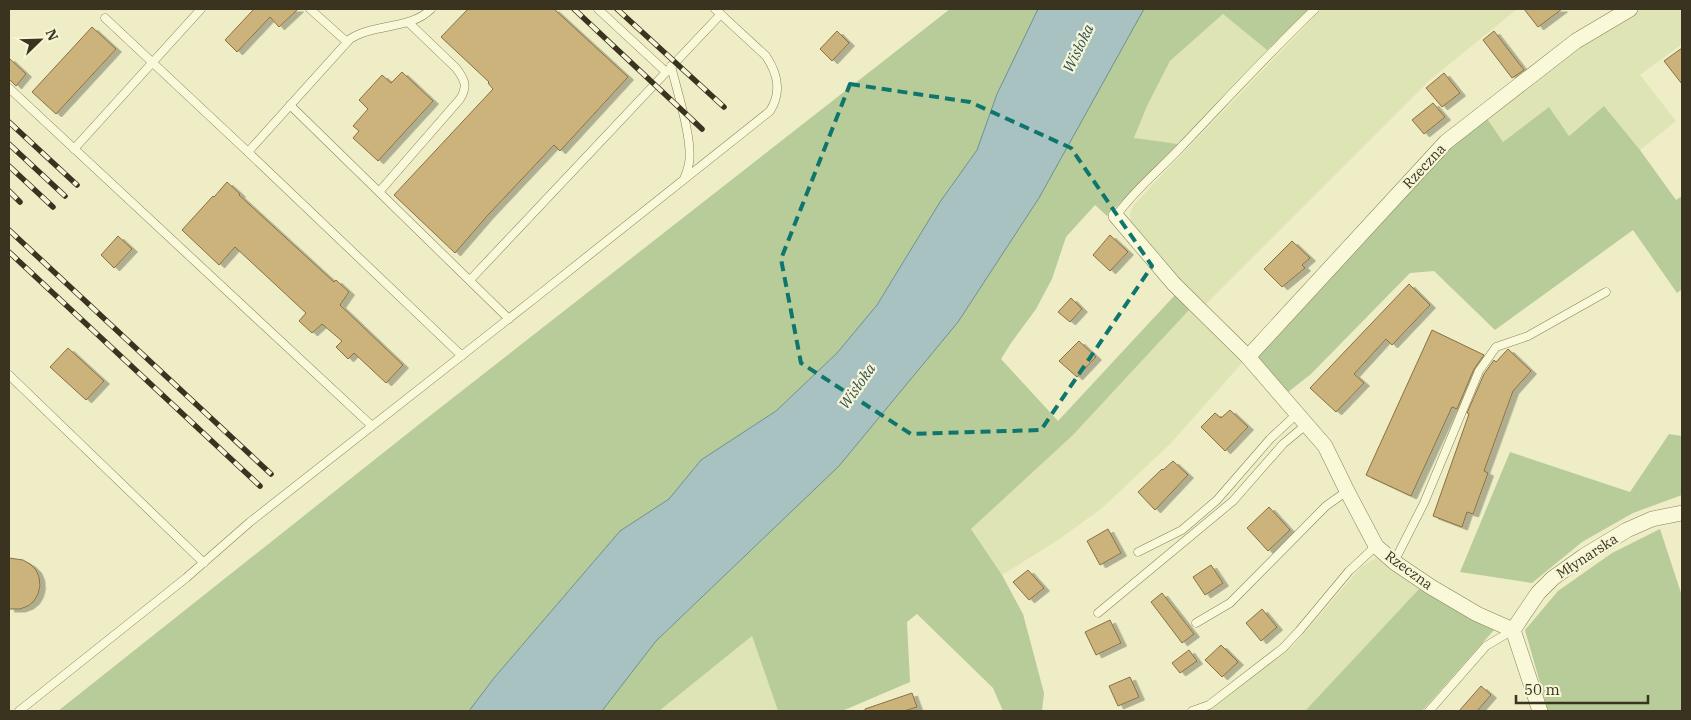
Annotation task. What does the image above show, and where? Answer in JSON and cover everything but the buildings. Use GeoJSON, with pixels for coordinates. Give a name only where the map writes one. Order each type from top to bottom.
{"type":"FeatureCollection","features":[{"type":"Feature","properties":{"kind":"street","name":"Rzeczna"},"geometry":{"type":"LineString","coordinates":[[1248,357],[1446,142],[1576,42],[1630,9]]}},
{"type":"Feature","properties":{"kind":"street","name":"Rzeczna"},"geometry":{"type":"LineString","coordinates":[[1116,216],[1174,284],[1248,357],[1325,446],[1376,546],[1394,562],[1431,587],[1477,614],[1513,630]]}},
{"type":"Feature","properties":{"kind":"street","name":"Młynarska"},"geometry":{"type":"LineString","coordinates":[[1513,630],[1538,593],[1553,578],[1584,556],[1627,530],[1652,519],[1682,513]]}},
{"type":"Feature","properties":{"kind":"street"},"geometry":{"type":"LineString","coordinates":[[1513,630],[1540,711]]}},
{"type":"Feature","properties":{"kind":"lane"},"geometry":{"type":"LineString","coordinates":[[74,149],[201,9]]}},
{"type":"Feature","properties":{"kind":"lane"},"geometry":{"type":"LineString","coordinates":[[310,9],[347,42]]}},
{"type":"Feature","properties":{"kind":"lane"},"geometry":{"type":"LineString","coordinates":[[248,152],[347,42],[367,30],[418,19],[431,9]]}},
{"type":"Feature","properties":{"kind":"lane"},"geometry":{"type":"LineString","coordinates":[[598,9],[668,70],[687,134],[689,162],[684,179]]}},
{"type":"Feature","properties":{"kind":"lane","name":"Rzeczna"},"geometry":{"type":"LineString","coordinates":[[1116,216],[1129,198],[1180,149],[1275,48],[1315,9]]}},
{"type":"Feature","properties":{"kind":"lane"},"geometry":{"type":"LineString","coordinates":[[19,711],[204,563],[250,522],[770,111],[776,102],[778,83],[772,65],[766,56],[718,11],[668,70],[470,280]]}},
{"type":"Feature","properties":{"kind":"lane"},"geometry":{"type":"LineString","coordinates":[[105,18],[462,356]]}},
{"type":"Feature","properties":{"kind":"lane"},"geometry":{"type":"LineString","coordinates":[[379,192],[464,92],[465,83],[462,76],[408,22]]}},
{"type":"Feature","properties":{"kind":"lane"},"geometry":{"type":"LineString","coordinates":[[9,88],[372,426]]}},
{"type":"Feature","properties":{"kind":"lane"},"geometry":{"type":"LineString","coordinates":[[290,105],[509,318]]}},
{"type":"Feature","properties":{"kind":"lane"},"geometry":{"type":"LineString","coordinates":[[1394,562],[1424,504],[1479,371],[1496,347],[1528,336],[1606,292]]}},
{"type":"Feature","properties":{"kind":"lane"},"geometry":{"type":"LineString","coordinates":[[9,375],[204,563]]}},
{"type":"Feature","properties":{"kind":"lane"},"geometry":{"type":"LineString","coordinates":[[1138,552],[1182,530],[1210,506],[1270,439],[1302,418]]}},
{"type":"Feature","properties":{"kind":"lane"},"geometry":{"type":"LineString","coordinates":[[1098,613],[1233,501],[1283,444],[1302,418]]}},
{"type":"Feature","properties":{"kind":"lane"},"geometry":{"type":"LineString","coordinates":[[1196,622],[1230,603],[1326,506],[1347,491]]}},
{"type":"Feature","properties":{"kind":"lane"},"geometry":{"type":"LineString","coordinates":[[1192,711],[1209,705],[1283,648],[1349,571],[1376,546]]}},
{"type":"Feature","properties":{"kind":"lane","name":"Młynarska"},"geometry":{"type":"LineString","coordinates":[[1429,711],[1486,646],[1513,630]]}},
{"type":"Feature","properties":{"kind":"highlighted area"},"geometry":{"type":"Polygon","coordinates":[[[850,84],[970,102],[1071,148],[1152,266],[1041,430],[911,434],[801,363],[781,259],[850,84]]]}},
{"type":"Feature","properties":{"kind":"green space"},"geometry":{"type":"Polygon","coordinates":[[[950,9],[1038,9],[997,94],[977,150],[940,202],[877,305],[837,353],[776,411],[701,460],[669,499],[620,531],[494,678],[469,711],[58,711],[422,422],[950,9]]]}},
{"type":"Feature","properties":{"kind":"green space"},"geometry":{"type":"Polygon","coordinates":[[[1144,9],[1309,9],[1267,50],[1223,14],[1170,61],[1147,106],[1134,138],[1178,144],[1107,216],[1095,205],[1066,237],[1052,279],[1036,309],[1001,359],[1058,421],[1175,295],[1189,310],[1073,435],[971,529],[1002,575],[1023,614],[1044,693],[1042,711],[1003,711],[993,688],[917,614],[907,622],[910,682],[842,711],[778,711],[752,636],[659,711],[602,711],[656,641],[839,466],[958,322],[1039,198],[1144,9]]]}},
{"type":"Feature","properties":{"kind":"green space"},"geometry":{"type":"Polygon","coordinates":[[[1322,9],[1517,9],[1431,79],[1205,305],[1161,260],[1131,225],[1130,214],[1133,206],[1322,9]]]}},
{"type":"Feature","properties":{"kind":"green space"},"geometry":{"type":"Polygon","coordinates":[[[1639,9],[1682,9],[1682,44],[1640,75],[1676,121],[1640,150],[1604,106],[1568,136],[1549,107],[1503,142],[1486,117],[1564,57],[1639,9]]]}},
{"type":"Feature","properties":{"kind":"green space"},"geometry":{"type":"Polygon","coordinates":[[[1223,14],[1267,50],[1178,144],[1134,139],[1147,106],[1170,61],[1223,14]]]}},
{"type":"Feature","properties":{"kind":"green space"},"geometry":{"type":"Polygon","coordinates":[[[1604,106],[1640,150],[1676,200],[1682,196],[1682,289],[1677,293],[1633,230],[1495,330],[1434,271],[1410,273],[1311,374],[1287,393],[1258,362],[1260,351],[1434,163],[1486,117],[1503,142],[1549,107],[1569,136],[1604,106]]]}},
{"type":"Feature","properties":{"kind":"green space"},"geometry":{"type":"Polygon","coordinates":[[[1189,310],[1242,363],[1170,444],[1101,509],[1058,540],[1002,575],[971,529],[1073,435],[1189,310]]]}},
{"type":"Feature","properties":{"kind":"green space"},"geometry":{"type":"Polygon","coordinates":[[[1669,434],[1682,436],[1682,495],[1633,513],[1582,542],[1532,583],[1460,572],[1510,452],[1630,492],[1669,434]]]}},
{"type":"Feature","properties":{"kind":"green space"},"geometry":{"type":"Polygon","coordinates":[[[1660,529],[1682,596],[1682,711],[1548,711],[1525,630],[1558,591],[1612,553],[1660,529]]]}},
{"type":"Feature","properties":{"kind":"green space"},"geometry":{"type":"Polygon","coordinates":[[[1376,558],[1419,589],[1305,711],[1205,711],[1294,645],[1361,567],[1376,558]]]}},
{"type":"Feature","properties":{"kind":"green space"},"geometry":{"type":"Polygon","coordinates":[[[1419,589],[1494,630],[1422,711],[1305,711],[1419,589]]]}},
{"type":"Feature","properties":{"kind":"green space"},"geometry":{"type":"Polygon","coordinates":[[[752,636],[778,711],[659,711],[752,636]]]}},
{"type":"Feature","properties":{"kind":"water","name":"Wisłoka"},"geometry":{"type":"Polygon","coordinates":[[[1038,9],[1144,9],[1039,198],[958,322],[839,466],[656,641],[602,711],[469,711],[494,678],[620,531],[669,499],[701,460],[776,411],[837,353],[877,305],[940,202],[977,150],[997,94],[1038,9]]]}},
{"type":"Feature","properties":{"kind":"railway"},"geometry":{"type":"LineString","coordinates":[[574,9],[702,129]]}},
{"type":"Feature","properties":{"kind":"railway"},"geometry":{"type":"LineString","coordinates":[[617,9],[724,107]]}},
{"type":"Feature","properties":{"kind":"railway"},"geometry":{"type":"LineString","coordinates":[[9,122],[77,185]]}},
{"type":"Feature","properties":{"kind":"railway"},"geometry":{"type":"LineString","coordinates":[[9,144],[65,196]]}},
{"type":"Feature","properties":{"kind":"railway"},"geometry":{"type":"LineString","coordinates":[[9,166],[53,207]]}},
{"type":"Feature","properties":{"kind":"railway"},"geometry":{"type":"LineString","coordinates":[[9,191],[20,202]]}},
{"type":"Feature","properties":{"kind":"railway"},"geometry":{"type":"LineString","coordinates":[[9,230],[271,474]]}},
{"type":"Feature","properties":{"kind":"railway"},"geometry":{"type":"LineString","coordinates":[[9,252],[260,486]]}}]}
